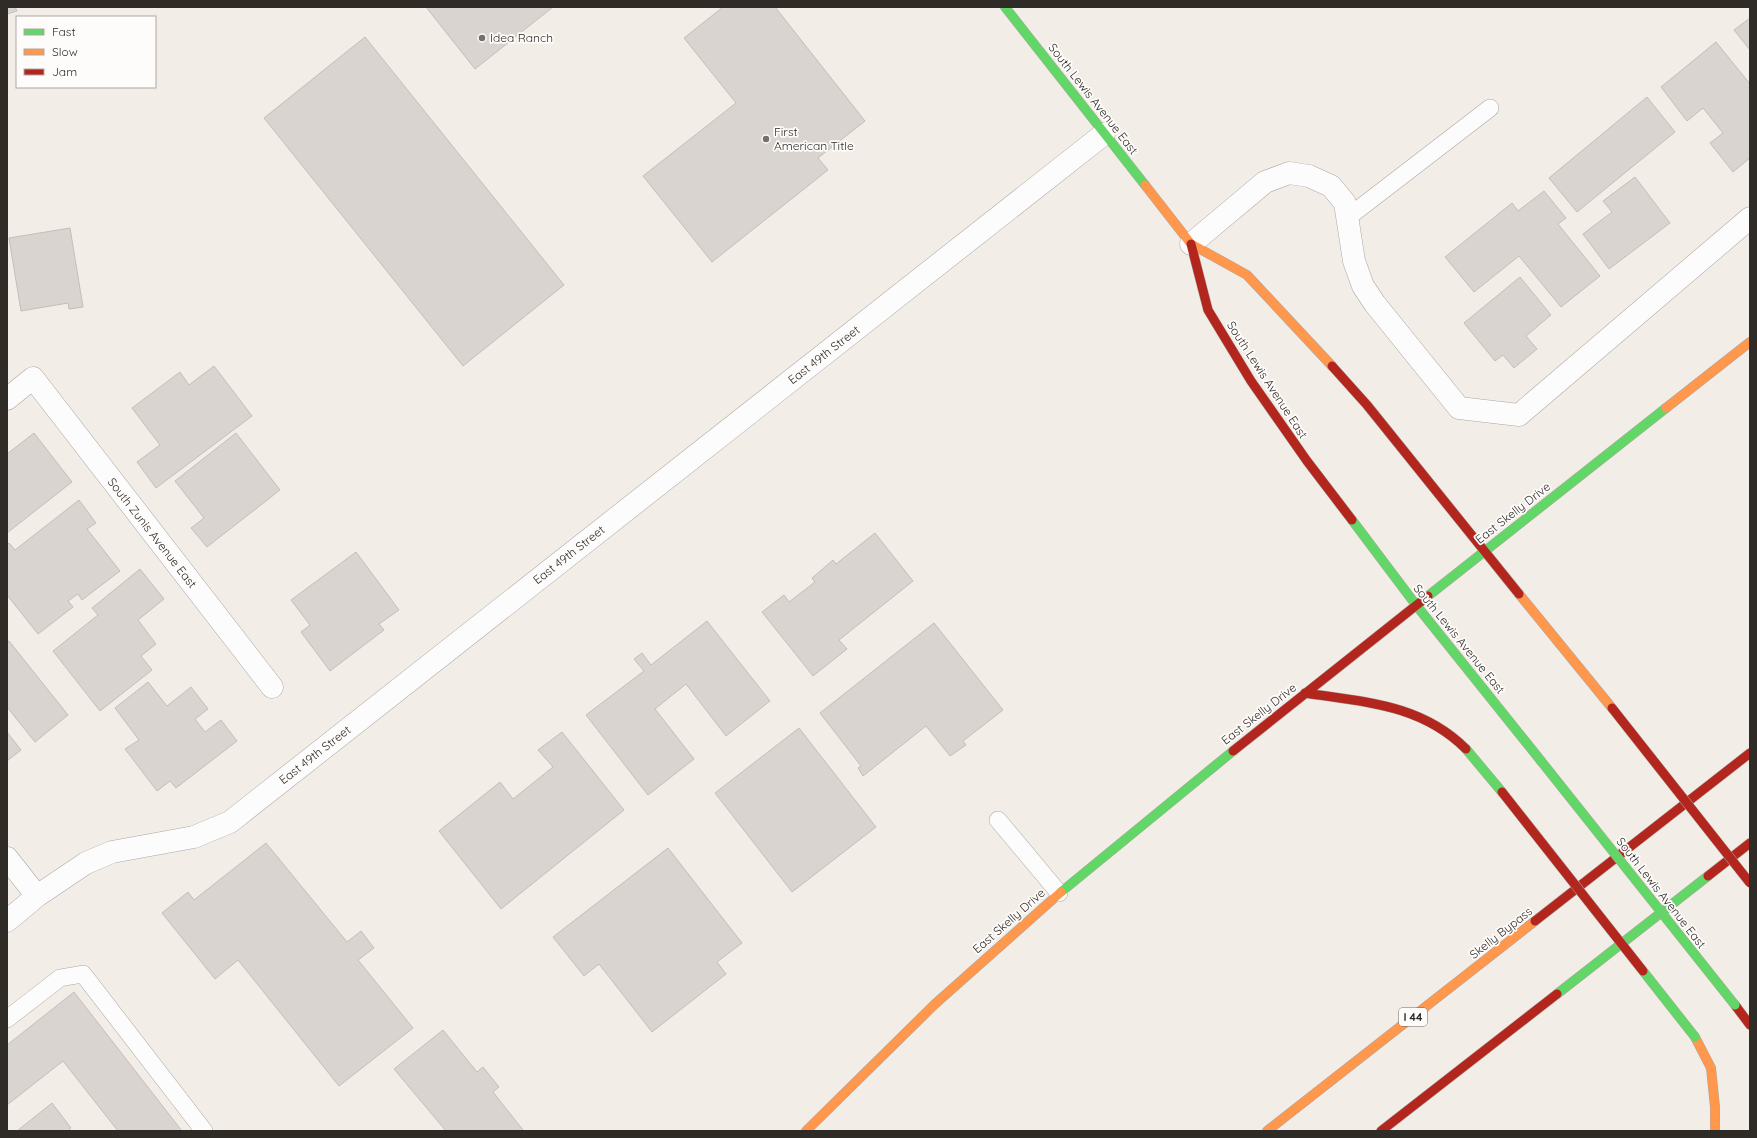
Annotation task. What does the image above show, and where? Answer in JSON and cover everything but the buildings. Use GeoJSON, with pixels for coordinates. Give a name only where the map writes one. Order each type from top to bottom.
{"type":"FeatureCollection","features":[{"type":"Feature","properties":{"kind":"main road","name":"South Lewis Avenue East"},"geometry":{"type":"LineString","coordinates":[[1005,7],[1191,244],[1247,274],[1367,405],[1612,708],[1750,883]]}},
{"type":"Feature","properties":{"kind":"main road","name":"South Lewis Avenue East"},"geometry":{"type":"LineString","coordinates":[[1191,244],[1208,310],[1247,374],[1307,461],[1416,605],[1541,760],[1750,1026]]}},
{"type":"Feature","properties":{"kind":"main road","name":"East Skelly Drive"},"geometry":{"type":"LineString","coordinates":[[806,1131],[919,1018],[1059,893],[1209,769],[1750,342]]}},
{"type":"Feature","properties":{"kind":"main road"},"geometry":{"type":"LineString","coordinates":[[1305,693],[1414,713],[1439,726],[1461,743],[1502,792],[1695,1037],[1711,1068],[1715,1107],[1715,1131]]}},
{"type":"Feature","properties":{"kind":"main road","name":"Skelly Bypass"},"geometry":{"type":"LineString","coordinates":[[1267,1131],[1750,753]]}},
{"type":"Feature","properties":{"kind":"main road"},"geometry":{"type":"LineString","coordinates":[[1381,1131],[1750,842]]}},
{"type":"Feature","properties":{"kind":"street","name":"East 49th Street"},"geometry":{"type":"LineString","coordinates":[[8,917],[86,863],[112,852],[194,837],[230,822],[1104,134]]}},
{"type":"Feature","properties":{"kind":"street"},"geometry":{"type":"LineString","coordinates":[[1191,244],[1265,182],[1289,173],[1309,176],[1331,186],[1345,203],[1354,261],[1363,286],[1375,304],[1459,408],[1519,414],[1750,218]]}},
{"type":"Feature","properties":{"kind":"street","name":"South Zunis Avenue East"},"geometry":{"type":"LineString","coordinates":[[7,399],[33,378],[272,687]]}},
{"type":"Feature","properties":{"kind":"street"},"geometry":{"type":"LineString","coordinates":[[7,858],[37,896]]}},
{"type":"Feature","properties":{"kind":"lane"},"geometry":{"type":"LineString","coordinates":[[1347,218],[1490,108]]}},
{"type":"Feature","properties":{"kind":"lane"},"geometry":{"type":"LineString","coordinates":[[998,820],[1059,893]]}},
{"type":"Feature","properties":{"kind":"lane"},"geometry":{"type":"LineString","coordinates":[[7,1019],[60,978],[83,974],[204,1131]]}},
{"type":"Feature","properties":{"kind":"traffic: fast"},"geometry":{"type":"LineString","coordinates":[[1005,7],[1145,185]]}},
{"type":"Feature","properties":{"kind":"traffic: fast"},"geometry":{"type":"LineString","coordinates":[[1428,596],[1666,408]]}},
{"type":"Feature","properties":{"kind":"traffic: fast"},"geometry":{"type":"LineString","coordinates":[[1352,520],[1416,605],[1541,761]]}},
{"type":"Feature","properties":{"kind":"traffic: fast"},"geometry":{"type":"LineString","coordinates":[[1466,749],[1502,792]]}},
{"type":"Feature","properties":{"kind":"traffic: fast"},"geometry":{"type":"LineString","coordinates":[[1061,892],[1233,751]]}},
{"type":"Feature","properties":{"kind":"traffic: fast"},"geometry":{"type":"LineString","coordinates":[[1541,761],[1735,1005]]}},
{"type":"Feature","properties":{"kind":"traffic: fast"},"geometry":{"type":"LineString","coordinates":[[1557,994],[1708,876]]}},
{"type":"Feature","properties":{"kind":"traffic: fast"},"geometry":{"type":"LineString","coordinates":[[1643,971],[1695,1037]]}},
{"type":"Feature","properties":{"kind":"traffic: slow"},"geometry":{"type":"LineString","coordinates":[[1145,185],[1191,244],[1247,275],[1332,366]]}},
{"type":"Feature","properties":{"kind":"traffic: slow"},"geometry":{"type":"LineString","coordinates":[[1666,408],[1750,342]]}},
{"type":"Feature","properties":{"kind":"traffic: slow"},"geometry":{"type":"LineString","coordinates":[[1519,594],[1612,708]]}},
{"type":"Feature","properties":{"kind":"traffic: slow"},"geometry":{"type":"LineString","coordinates":[[806,1131],[935,1004],[1061,892]]}},
{"type":"Feature","properties":{"kind":"traffic: slow"},"geometry":{"type":"LineString","coordinates":[[1267,1131],[1535,921]]}},
{"type":"Feature","properties":{"kind":"traffic: slow"},"geometry":{"type":"LineString","coordinates":[[1695,1037],[1711,1068],[1715,1107],[1715,1131]]}},
{"type":"Feature","properties":{"kind":"traffic: jam"},"geometry":{"type":"LineString","coordinates":[[1191,244],[1208,310],[1251,381],[1307,461],[1352,520]]}},
{"type":"Feature","properties":{"kind":"traffic: jam"},"geometry":{"type":"LineString","coordinates":[[1332,366],[1367,405],[1519,594]]}},
{"type":"Feature","properties":{"kind":"traffic: jam"},"geometry":{"type":"LineString","coordinates":[[1233,751],[1428,596]]}},
{"type":"Feature","properties":{"kind":"traffic: jam"},"geometry":{"type":"LineString","coordinates":[[1305,693],[1370,703],[1411,714],[1449,734],[1466,749]]}},
{"type":"Feature","properties":{"kind":"traffic: jam"},"geometry":{"type":"LineString","coordinates":[[1612,708],[1750,883]]}},
{"type":"Feature","properties":{"kind":"traffic: jam"},"geometry":{"type":"LineString","coordinates":[[1535,921],[1750,753]]}},
{"type":"Feature","properties":{"kind":"traffic: jam"},"geometry":{"type":"LineString","coordinates":[[1502,792],[1643,971]]}},
{"type":"Feature","properties":{"kind":"traffic: jam"},"geometry":{"type":"LineString","coordinates":[[1708,876],[1750,843]]}},
{"type":"Feature","properties":{"kind":"traffic: jam"},"geometry":{"type":"LineString","coordinates":[[1381,1131],[1557,994]]}},
{"type":"Feature","properties":{"kind":"traffic: jam"},"geometry":{"type":"LineString","coordinates":[[1735,1005],[1750,1025]]}},
{"type":"Feature","properties":{"kind":"place","name":"Idea Ranch"},"geometry":{"type":"Point","coordinates":[482,38]}},
{"type":"Feature","properties":{"kind":"place","name":"First American Title"},"geometry":{"type":"Point","coordinates":[766,139]}}]}
